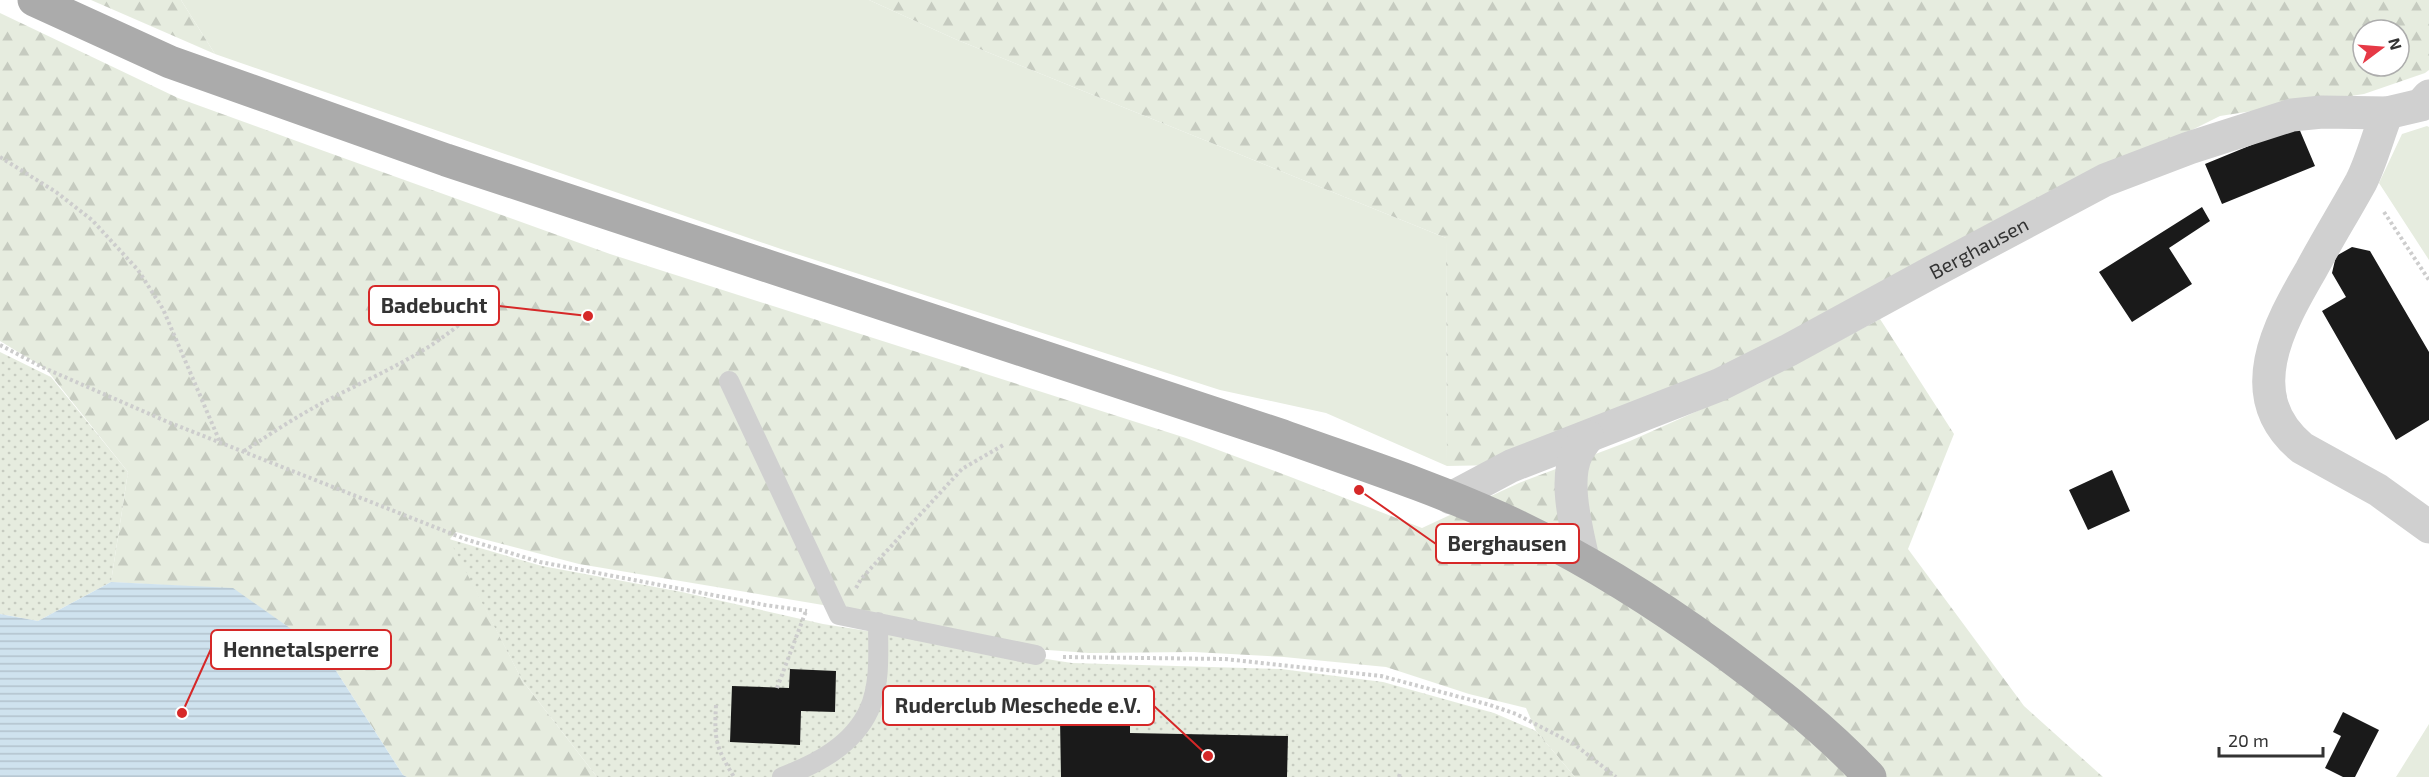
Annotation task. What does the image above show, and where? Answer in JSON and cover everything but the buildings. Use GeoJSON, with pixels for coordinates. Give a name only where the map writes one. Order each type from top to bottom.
{"type":"FeatureCollection","features":[{"type":"Feature","properties":{"kind":"main road"},"geometry":{"type":"LineString","coordinates":[[34,0],[170,62],[446,160],[1288,438],[1500,518],[1583,559],[1694,631],[1815,722],[1870,777]]}},
{"type":"Feature","properties":{"kind":"street","name":"Berghausen"},"geometry":{"type":"LineString","coordinates":[[1451,498],[1511,466],[1719,385],[2105,180],[2189,148],[2292,115],[2322,111],[2387,112],[2426,103]]}},
{"type":"Feature","properties":{"kind":"street"},"geometry":{"type":"LineString","coordinates":[[2387,112],[2362,179],[2285,315],[2274,342],[2270,364],[2274,410],[2291,440],[2378,490],[2429,527]]}},
{"type":"Feature","properties":{"kind":"street"},"geometry":{"type":"LineString","coordinates":[[1583,559],[1572,498],[1572,469],[1576,453],[1588,437]]}},
{"type":"Feature","properties":{"kind":"lane"},"geometry":{"type":"LineString","coordinates":[[729,381],[839,615],[1036,655]]}},
{"type":"Feature","properties":{"kind":"lane"},"geometry":{"type":"LineString","coordinates":[[782,777],[825,758],[844,743],[869,710],[878,668],[879,622]]}},
{"type":"Feature","properties":{"kind":"path"},"geometry":{"type":"LineString","coordinates":[[0,157],[56,192],[92,220],[138,270],[164,309],[221,444]]}},
{"type":"Feature","properties":{"kind":"path"},"geometry":{"type":"LineString","coordinates":[[2362,179],[2429,280]]}},
{"type":"Feature","properties":{"kind":"path"},"geometry":{"type":"LineString","coordinates":[[243,451],[300,415],[431,346],[475,311],[489,294]]}},
{"type":"Feature","properties":{"kind":"path"},"geometry":{"type":"LineString","coordinates":[[0,345],[44,368],[221,444],[454,535],[540,562],[765,605],[839,615],[861,579],[962,469],[1005,444]]}},
{"type":"Feature","properties":{"kind":"path"},"geometry":{"type":"LineString","coordinates":[[777,687],[807,611]]}},
{"type":"Feature","properties":{"kind":"path"},"geometry":{"type":"LineString","coordinates":[[1036,655],[1225,659],[1381,676],[1516,714],[1574,744],[1616,777]]}},
{"type":"Feature","properties":{"kind":"path"},"geometry":{"type":"LineString","coordinates":[[716,705],[714,736],[718,750],[734,777]]}},
{"type":"Feature","properties":{"kind":"green space"},"geometry":{"type":"Polygon","coordinates":[[[91,0],[181,0],[215,54],[91,0]]]}},
{"type":"Feature","properties":{"kind":"green space"},"geometry":{"type":"Polygon","coordinates":[[[181,0],[869,0],[955,39],[1446,238],[1447,466],[1326,413],[1220,390],[781,249],[215,54],[181,0]]]}},
{"type":"Feature","properties":{"kind":"green space"},"geometry":{"type":"Polygon","coordinates":[[[869,0],[2429,0],[2429,70],[2425,73],[2411,78],[2411,18],[2351,18],[2351,78],[2410,78],[2364,94],[2220,116],[1863,294],[1743,357],[1499,465],[1447,466],[1446,238],[955,39],[869,0]]]}},
{"type":"Feature","properties":{"kind":"green space"},"geometry":{"type":"Polygon","coordinates":[[[0,13],[178,98],[324,151],[610,254],[1186,438],[1422,528],[1519,483],[1630,441],[1758,384],[1880,319],[1954,434],[1908,549],[2024,706],[2103,777],[1575,777],[1536,731],[1526,708],[1469,694],[1386,667],[1284,657],[1194,652],[1089,653],[1020,648],[912,620],[579,564],[456,532],[450,539],[522,680],[597,777],[407,777],[403,775],[324,652],[233,589],[111,582],[128,472],[46,369],[0,341],[0,13]]]}},
{"type":"Feature","properties":{"kind":"green space"},"geometry":{"type":"Polygon","coordinates":[[[2429,127],[2429,260],[2379,183],[2402,134],[2429,127]]]}},
{"type":"Feature","properties":{"kind":"green space"},"geometry":{"type":"Polygon","coordinates":[[[0,352],[51,377],[128,472],[111,582],[38,621],[0,614],[0,352]]]}},
{"type":"Feature","properties":{"kind":"green space"},"geometry":{"type":"Polygon","coordinates":[[[449,539],[542,566],[682,592],[823,624],[1072,663],[1281,669],[1383,682],[1494,713],[1536,731],[1575,777],[597,777],[522,680],[449,539]]]}},
{"type":"Feature","properties":{"kind":"green space"},"geometry":{"type":"Polygon","coordinates":[[[2429,724],[2429,777],[2396,777],[2429,724]]]}},
{"type":"Feature","properties":{"kind":"water"},"geometry":{"type":"Polygon","coordinates":[[[111,582],[233,588],[324,652],[403,775],[407,777],[0,777],[0,614],[38,621],[111,582]]]}},
{"type":"Feature","properties":{"kind":"place","name":"Badebucht"},"geometry":{"type":"Point","coordinates":[588,316]}},
{"type":"Feature","properties":{"kind":"place","name":"Berghausen"},"geometry":{"type":"Point","coordinates":[1359,490]}},
{"type":"Feature","properties":{"kind":"place","name":"Hennetalsperre"},"geometry":{"type":"Point","coordinates":[182,713]}},
{"type":"Feature","properties":{"kind":"place","name":"Ruderclub Meschede e.V."},"geometry":{"type":"Point","coordinates":[1208,756]}}]}
